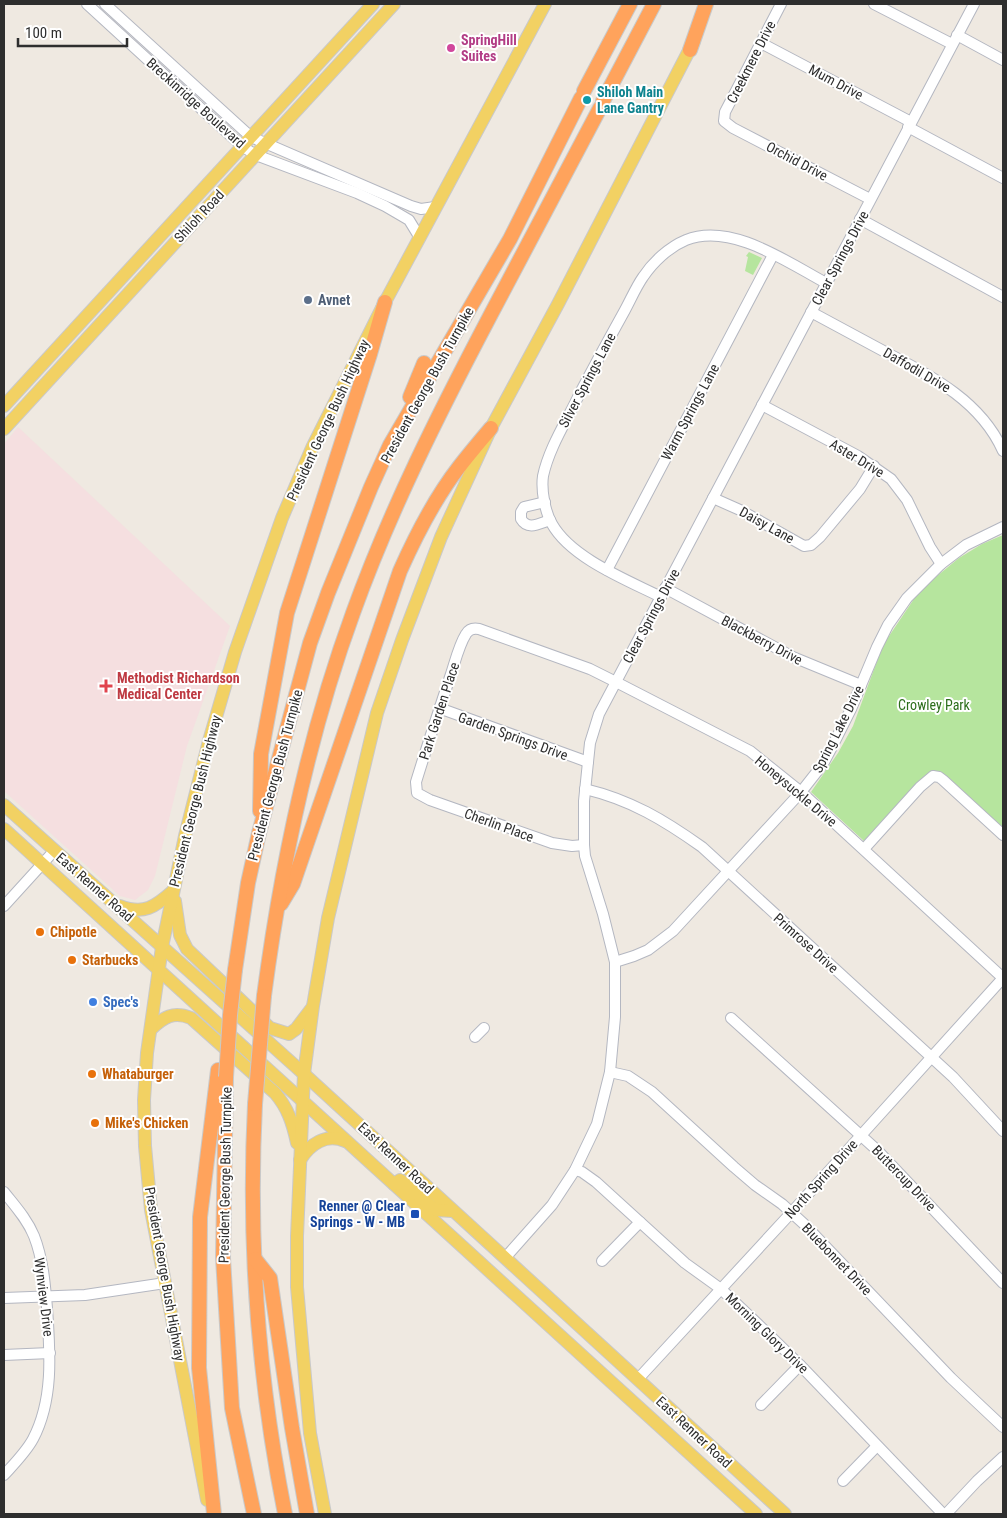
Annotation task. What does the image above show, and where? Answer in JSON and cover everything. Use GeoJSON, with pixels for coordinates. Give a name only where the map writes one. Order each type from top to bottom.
{"type":"FeatureCollection","features":[{"type":"Feature","properties":{"kind":"highway","name":"President George Bush Turnpike"},"geometry":{"type":"LineString","coordinates":[[254,1514],[232,1408],[223,1258],[222,1073],[248,883],[260,834],[310,643],[390,445],[510,239],[630,4]]}},
{"type":"Feature","properties":{"kind":"highway","name":"President George Bush Turnpike"},"geometry":{"type":"LineString","coordinates":[[285,1514],[264,1380],[254,1259],[253,1170],[255,1104],[264,996],[277,910],[308,763],[339,654],[363,585],[402,494],[441,411],[654,4]]}},
{"type":"Feature","properties":{"kind":"highway"},"geometry":{"type":"LineString","coordinates":[[690,50],[706,4]]}},
{"type":"Feature","properties":{"kind":"highway"},"geometry":{"type":"LineString","coordinates":[[260,834],[261,754],[287,612],[385,302]]}},
{"type":"Feature","properties":{"kind":"highway"},"geometry":{"type":"LineString","coordinates":[[390,445],[424,363]]}},
{"type":"Feature","properties":{"kind":"highway"},"geometry":{"type":"LineString","coordinates":[[277,910],[293,884],[400,571],[440,495],[458,468],[491,428]]}},
{"type":"Feature","properties":{"kind":"highway"},"geometry":{"type":"LineString","coordinates":[[212,1514],[199,1368],[200,1217],[222,1073]]}},
{"type":"Feature","properties":{"kind":"highway"},"geometry":{"type":"LineString","coordinates":[[254,1259],[270,1278],[307,1514]]}},
{"type":"Feature","properties":{"kind":"main road","name":"Shiloh Road"},"geometry":{"type":"LineString","coordinates":[[4,429],[394,4]]}},
{"type":"Feature","properties":{"kind":"main road","name":"President George Bush Highway"},"geometry":{"type":"LineString","coordinates":[[212,1514],[165,1283],[152,1210],[145,1146],[144,1100],[150,1029],[162,947],[185,836],[209,741],[235,652],[282,518],[312,448],[385,302],[545,4]]}},
{"type":"Feature","properties":{"kind":"main road"},"geometry":{"type":"LineString","coordinates":[[325,1514],[310,1432],[298,1296],[297,1236],[304,1074],[328,918],[377,713],[441,537],[491,428],[558,304],[714,4]]}},
{"type":"Feature","properties":{"kind":"main road","name":"Shiloh Road"},"geometry":{"type":"LineString","coordinates":[[4,406],[371,6]]}},
{"type":"Feature","properties":{"kind":"main road"},"geometry":{"type":"LineString","coordinates":[[371,6],[380,20]]}},
{"type":"Feature","properties":{"kind":"main road"},"geometry":{"type":"LineString","coordinates":[[16,392],[25,406]]}},
{"type":"Feature","properties":{"kind":"main road","name":"East Renner Road"},"geometry":{"type":"LineString","coordinates":[[4,805],[304,1074],[785,1514]]}},
{"type":"Feature","properties":{"kind":"main road","name":"East Renner Road"},"geometry":{"type":"LineString","coordinates":[[4,829],[756,1514]]}},
{"type":"Feature","properties":{"kind":"main road"},"geometry":{"type":"LineString","coordinates":[[173,891],[180,935],[186,949],[270,1028],[289,1034],[296,1029],[313,1006]]}},
{"type":"Feature","properties":{"kind":"main road"},"geometry":{"type":"LineString","coordinates":[[117,905],[130,910],[140,910],[160,903],[173,891]]}},
{"type":"Feature","properties":{"kind":"main road"},"geometry":{"type":"LineString","coordinates":[[150,1029],[158,1022],[174,1014],[191,1018],[284,1103],[295,1133],[300,1160]]}},
{"type":"Feature","properties":{"kind":"main road"},"geometry":{"type":"LineString","coordinates":[[300,1160],[306,1150],[326,1138],[338,1138],[347,1142]]}},
{"type":"Feature","properties":{"kind":"main road"},"geometry":{"type":"LineString","coordinates":[[394,1184],[400,1180],[436,1210],[452,1211]]}},
{"type":"Feature","properties":{"kind":"main road"},"geometry":{"type":"LineString","coordinates":[[492,1273],[505,1258]]}},
{"type":"Feature","properties":{"kind":"main road"},"geometry":{"type":"LineString","coordinates":[[588,1361],[603,1365],[623,1383],[630,1383],[638,1379]]}},
{"type":"Feature","properties":{"kind":"main road"},"geometry":{"type":"LineString","coordinates":[[636,1405],[635,1390],[638,1379]]}},
{"type":"Feature","properties":{"kind":"main road"},"geometry":{"type":"LineString","coordinates":[[690,1454],[702,1440]]}},
{"type":"Feature","properties":{"kind":"street","name":"Breckinridge Boulevard"},"geometry":{"type":"LineString","coordinates":[[87,4],[247,142],[265,144],[354,187],[408,220],[420,238]]}},
{"type":"Feature","properties":{"kind":"street","name":"Breckinridge Boulevard"},"geometry":{"type":"LineString","coordinates":[[105,4],[247,142],[256,155],[421,209],[435,207]]}},
{"type":"Feature","properties":{"kind":"street","name":"Creekmere Drive"},"geometry":{"type":"LineString","coordinates":[[724,121],[725,112],[780,4]]}},
{"type":"Feature","properties":{"kind":"street"},"geometry":{"type":"LineString","coordinates":[[874,4],[1003,60]]}},
{"type":"Feature","properties":{"kind":"street","name":"Clear Springs Drive"},"geometry":{"type":"LineString","coordinates":[[505,1258],[552,1205],[575,1170],[597,1124],[610,1072],[615,1017],[615,962],[584,845],[585,789],[590,743],[600,714],[974,4]]}},
{"type":"Feature","properties":{"kind":"street","name":"Mum Drive"},"geometry":{"type":"LineString","coordinates":[[761,43],[1003,178]]}},
{"type":"Feature","properties":{"kind":"street","name":"Orchid Drive"},"geometry":{"type":"LineString","coordinates":[[724,121],[733,128],[870,200]]}},
{"type":"Feature","properties":{"kind":"street"},"geometry":{"type":"LineString","coordinates":[[860,220],[1003,297]]}},
{"type":"Feature","properties":{"kind":"street","name":"Silver Springs Lane"},"geometry":{"type":"LineString","coordinates":[[663,593],[607,570],[574,549],[562,538],[550,520],[545,502],[543,478],[550,454],[601,352],[644,276],[664,254],[686,240],[705,236],[734,237],[754,245],[826,283]]}},
{"type":"Feature","properties":{"kind":"street","name":"Warm Springs Lane"},"geometry":{"type":"LineString","coordinates":[[607,570],[773,255]]}},
{"type":"Feature","properties":{"kind":"street","name":"Daffodil Drive"},"geometry":{"type":"LineString","coordinates":[[811,312],[923,371],[961,396],[988,425],[1003,452]]}},
{"type":"Feature","properties":{"kind":"street","name":"Aster Drive"},"geometry":{"type":"LineString","coordinates":[[762,405],[858,456],[891,479],[898,487],[941,564]]}},
{"type":"Feature","properties":{"kind":"street","name":"Daisy Lane"},"geometry":{"type":"LineString","coordinates":[[713,498],[740,510],[804,546],[811,545],[860,490],[874,466]]}},
{"type":"Feature","properties":{"kind":"street"},"geometry":{"type":"LineString","coordinates":[[545,502],[524,507],[520,512],[520,519],[529,526],[550,520]]}},
{"type":"Feature","properties":{"kind":"street","name":"Spring Lake Drive"},"geometry":{"type":"LineString","coordinates":[[615,962],[648,950],[673,931],[801,792],[827,756],[851,709],[876,647],[888,625],[907,598],[941,564],[966,545],[1003,527]]}},
{"type":"Feature","properties":{"kind":"street","name":"Blackberry Drive"},"geometry":{"type":"LineString","coordinates":[[663,593],[793,657],[861,685]]}},
{"type":"Feature","properties":{"kind":"street","name":"Honeysuckle Drive"},"geometry":{"type":"LineString","coordinates":[[469,630],[473,628],[590,669],[750,751],[801,792],[1003,978]]}},
{"type":"Feature","properties":{"kind":"street","name":"Park Garden Place"},"geometry":{"type":"LineString","coordinates":[[417,794],[416,782],[439,708],[461,646],[469,630]]}},
{"type":"Feature","properties":{"kind":"street","name":"Garden Springs Drive"},"geometry":{"type":"LineString","coordinates":[[439,708],[588,762]]}},
{"type":"Feature","properties":{"kind":"street"},"geometry":{"type":"LineString","coordinates":[[864,849],[904,804],[933,776],[943,780],[1003,834]]}},
{"type":"Feature","properties":{"kind":"street","name":"Primrose Drive"},"geometry":{"type":"LineString","coordinates":[[585,789],[607,794],[631,803],[676,829],[702,847],[953,1078],[1003,1131]]}},
{"type":"Feature","properties":{"kind":"street","name":"Cherlin Place"},"geometry":{"type":"LineString","coordinates":[[417,794],[547,841],[572,846],[584,845]]}},
{"type":"Feature","properties":{"kind":"street"},"geometry":{"type":"LineString","coordinates":[[4,906],[54,851]]}},
{"type":"Feature","properties":{"kind":"street","name":"North Spring Drive"},"geometry":{"type":"LineString","coordinates":[[638,1379],[1003,978]]}},
{"type":"Feature","properties":{"kind":"street","name":"Buttercup Drive"},"geometry":{"type":"LineString","coordinates":[[732,1018],[862,1135],[1003,1283]]}},
{"type":"Feature","properties":{"kind":"street"},"geometry":{"type":"LineString","coordinates":[[475,1036],[484,1028]]}},
{"type":"Feature","properties":{"kind":"street","name":"Bluebonnet Drive"},"geometry":{"type":"LineString","coordinates":[[610,1072],[628,1076],[652,1092],[734,1167],[804,1224],[951,1378],[1003,1427]]}},
{"type":"Feature","properties":{"kind":"street","name":"Morning Glory Drive"},"geometry":{"type":"LineString","coordinates":[[575,1170],[582,1172],[596,1182],[685,1263],[721,1289],[800,1365],[944,1514]]}},
{"type":"Feature","properties":{"kind":"street","name":"Wynview Drive"},"geometry":{"type":"LineString","coordinates":[[4,1192],[22,1214],[34,1236],[43,1268],[50,1352],[48,1395],[41,1420],[33,1441],[4,1475]]}},
{"type":"Feature","properties":{"kind":"street"},"geometry":{"type":"LineString","coordinates":[[602,1261],[640,1222]]}},
{"type":"Feature","properties":{"kind":"street"},"geometry":{"type":"LineString","coordinates":[[4,1298],[85,1295],[165,1283]]}},
{"type":"Feature","properties":{"kind":"street"},"geometry":{"type":"LineString","coordinates":[[4,1355],[50,1352]]}},
{"type":"Feature","properties":{"kind":"street"},"geometry":{"type":"LineString","coordinates":[[761,1405],[800,1365]]}},
{"type":"Feature","properties":{"kind":"street"},"geometry":{"type":"LineString","coordinates":[[843,1481],[877,1446]]}},
{"type":"Feature","properties":{"kind":"street"},"geometry":{"type":"LineString","coordinates":[[944,1514],[1003,1457]]}},
{"type":"Feature","properties":{"kind":"shaded area","name":"Methodist Richardson Medical Center"},"geometry":{"type":"Polygon","coordinates":[[[18,427],[230,626],[187,746],[155,876],[148,890],[135,900],[120,896],[4,791],[4,444],[18,427]]]}},
{"type":"Feature","properties":{"kind":"green space"},"geometry":{"type":"Polygon","coordinates":[[[749,252],[762,258],[753,275],[745,271],[748,257],[746,256],[749,252]]]}},
{"type":"Feature","properties":{"kind":"green space","name":"Crowley Park"},"geometry":{"type":"Polygon","coordinates":[[[1003,535],[1003,828],[943,774],[925,778],[864,841],[811,792],[838,753],[853,726],[883,645],[920,590],[959,558],[982,544],[1003,535]]]}},
{"type":"Feature","properties":{"kind":"place","name":"SpringHill Suites"},"geometry":{"type":"Point","coordinates":[451,48]}},
{"type":"Feature","properties":{"kind":"place","name":"Shiloh Main Lane Gantry"},"geometry":{"type":"Point","coordinates":[587,100]}},
{"type":"Feature","properties":{"kind":"place","name":"Avnet"},"geometry":{"type":"Point","coordinates":[308,300]}},
{"type":"Feature","properties":{"kind":"place","name":"Methodist Richardson Medical Center"},"geometry":{"type":"Point","coordinates":[106,686]}},
{"type":"Feature","properties":{"kind":"place","name":"Chipotle"},"geometry":{"type":"Point","coordinates":[40,932]}},
{"type":"Feature","properties":{"kind":"place","name":"Starbucks"},"geometry":{"type":"Point","coordinates":[72,960]}},
{"type":"Feature","properties":{"kind":"place","name":"Spec's"},"geometry":{"type":"Point","coordinates":[93,1002]}},
{"type":"Feature","properties":{"kind":"place","name":"Whataburger"},"geometry":{"type":"Point","coordinates":[92,1074]}},
{"type":"Feature","properties":{"kind":"place","name":"Mike's Chicken"},"geometry":{"type":"Point","coordinates":[95,1123]}},
{"type":"Feature","properties":{"kind":"place","name":"Renner @ Clear Springs - W - MB"},"geometry":{"type":"Point","coordinates":[415,1214]}}]}
